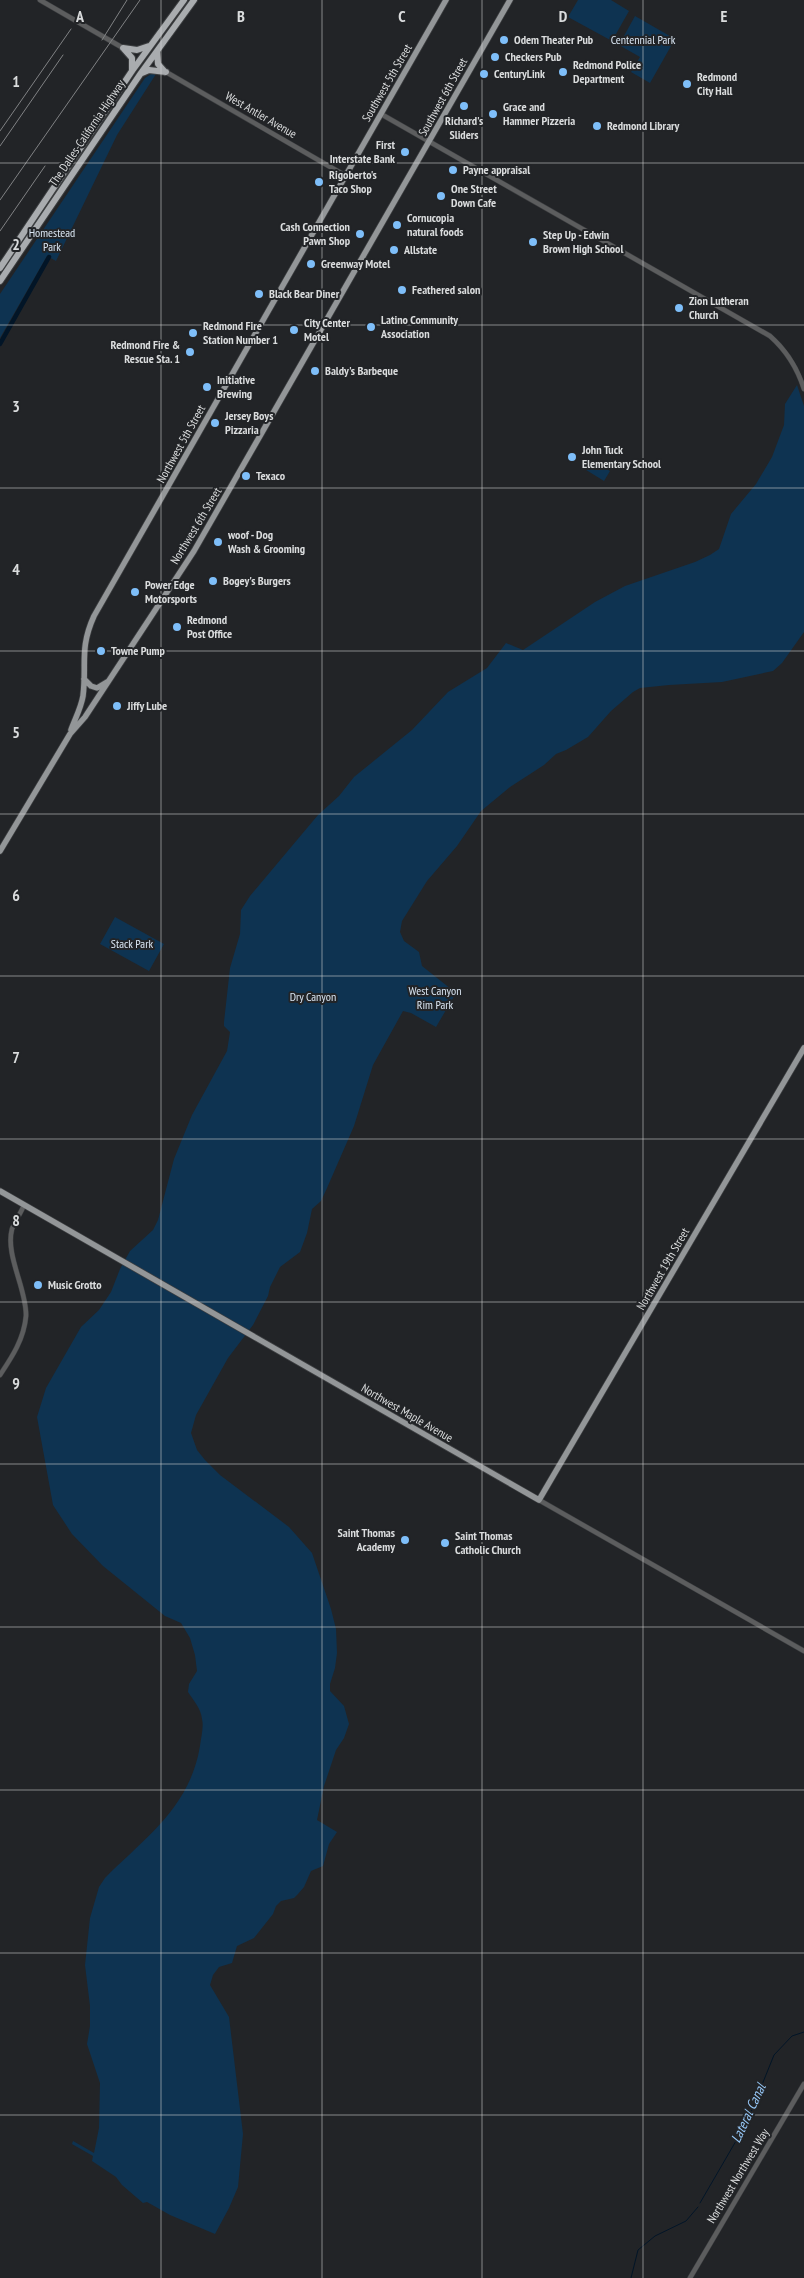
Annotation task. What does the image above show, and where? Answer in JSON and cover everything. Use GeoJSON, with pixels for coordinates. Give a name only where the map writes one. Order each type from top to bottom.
{"type":"FeatureCollection","features":[{"type":"Feature","properties":{"kind":"highway","name":"The Dalles-California Highway"},"geometry":{"type":"LineString","coordinates":[[0,268],[132,71],[184,0]]}},
{"type":"Feature","properties":{"kind":"highway","name":"The Dalles-California Highway"},"geometry":{"type":"LineString","coordinates":[[0,281],[141,73],[194,0]]}},
{"type":"Feature","properties":{"kind":"highway"},"geometry":{"type":"LineString","coordinates":[[123,48],[137,50],[150,46]]}},
{"type":"Feature","properties":{"kind":"highway"},"geometry":{"type":"LineString","coordinates":[[123,48],[132,58],[132,71]]}},
{"type":"Feature","properties":{"kind":"highway"},"geometry":{"type":"LineString","coordinates":[[156,52],[158,64],[166,72]]}},
{"type":"Feature","properties":{"kind":"highway"},"geometry":{"type":"LineString","coordinates":[[141,73],[149,70],[166,72]]}},
{"type":"Feature","properties":{"kind":"main road","name":"Southwest 5th Street"},"geometry":{"type":"LineString","coordinates":[[346,176],[446,0]]}},
{"type":"Feature","properties":{"kind":"main road","name":"Southwest 6th Street"},"geometry":{"type":"LineString","coordinates":[[394,203],[510,0]]}},
{"type":"Feature","properties":{"kind":"main road","name":"Northwest 5th Street"},"geometry":{"type":"LineString","coordinates":[[70,734],[83,699],[83,650],[86,633],[94,616],[346,176]]}},
{"type":"Feature","properties":{"kind":"main road","name":"Northwest 6th Street"},"geometry":{"type":"LineString","coordinates":[[0,851],[70,734],[85,717],[194,551],[394,203]]}},
{"type":"Feature","properties":{"kind":"main road"},"geometry":{"type":"LineString","coordinates":[[84,679],[91,686],[97,688],[109,681]]}},
{"type":"Feature","properties":{"kind":"main road","name":"Northwest 19th Street"},"geometry":{"type":"LineString","coordinates":[[539,1500],[804,1048]]}},
{"type":"Feature","properties":{"kind":"main road","name":"Northwest Maple Avenue"},"geometry":{"type":"LineString","coordinates":[[0,1191],[539,1500]]}},
{"type":"Feature","properties":{"kind":"street"},"geometry":{"type":"LineString","coordinates":[[40,0],[123,48]]}},
{"type":"Feature","properties":{"kind":"street","name":"West Antler Avenue"},"geometry":{"type":"LineString","coordinates":[[166,72],[346,176]]}},
{"type":"Feature","properties":{"kind":"street"},"geometry":{"type":"LineString","coordinates":[[381,114],[770,336],[786,351],[800,376],[804,389]]}},
{"type":"Feature","properties":{"kind":"street"},"geometry":{"type":"LineString","coordinates":[[0,1375],[20,1342],[26,1317],[13,1257],[12,1230],[24,1205]]}},
{"type":"Feature","properties":{"kind":"street","name":"Northwest Maple Avenue"},"geometry":{"type":"LineString","coordinates":[[539,1500],[804,1651]]}},
{"type":"Feature","properties":{"kind":"street","name":"Northwest Northwest Way"},"geometry":{"type":"LineString","coordinates":[[690,2278],[804,2084]]}},
{"type":"Feature","properties":{"kind":"green space","name":"Centennial Park"},"geometry":{"type":"Polygon","coordinates":[[[578,0],[611,0],[629,11],[612,41],[568,17],[578,0]]]}},
{"type":"Feature","properties":{"kind":"green space","name":"Centennial Park"},"geometry":{"type":"Polygon","coordinates":[[[635,16],[675,39],[650,83],[631,72],[640,57],[619,45],[635,16]]]}},
{"type":"Feature","properties":{"kind":"green space","name":"Homestead Park"},"geometry":{"type":"Polygon","coordinates":[[[151,74],[156,74],[117,135],[56,261],[47,256],[0,338],[0,294],[145,78],[151,74]]]}},
{"type":"Feature","properties":{"kind":"green space","name":"Dry Canyon"},"geometry":{"type":"Polygon","coordinates":[[[797,385],[804,406],[804,632],[782,663],[773,671],[722,682],[640,688],[611,711],[588,737],[556,754],[544,765],[510,787],[481,811],[457,846],[427,881],[402,921],[400,932],[404,941],[419,952],[422,966],[456,993],[436,1027],[411,1013],[403,1011],[373,1065],[354,1126],[321,1201],[312,1209],[307,1233],[300,1252],[280,1267],[253,1325],[228,1358],[196,1415],[191,1433],[197,1450],[205,1460],[220,1475],[289,1527],[312,1553],[336,1629],[337,1653],[330,1691],[344,1706],[349,1724],[344,1738],[336,1750],[324,1786],[317,1820],[337,1832],[329,1844],[323,1866],[311,1871],[304,1887],[294,1898],[281,1901],[276,1906],[273,1914],[254,1938],[237,1946],[232,1963],[219,1967],[213,1975],[210,1985],[229,2017],[243,2134],[238,2187],[215,2234],[170,2215],[147,2202],[143,2203],[122,2185],[116,2177],[92,2161],[93,2156],[72,2144],[73,2141],[94,2153],[99,2128],[100,2083],[87,2044],[90,2026],[90,2006],[85,1965],[90,1918],[99,1887],[105,1878],[164,1819],[187,1787],[195,1768],[203,1725],[197,1704],[188,1692],[189,1684],[197,1671],[190,1638],[181,1623],[165,1616],[103,1566],[72,1534],[53,1505],[37,1417],[46,1388],[81,1327],[99,1310],[111,1292],[120,1269],[130,1251],[153,1230],[158,1220],[174,1159],[192,1115],[227,1051],[230,1032],[224,1026],[224,1022],[230,968],[240,934],[241,910],[250,896],[318,815],[339,796],[354,777],[412,730],[448,692],[487,668],[506,643],[523,650],[595,602],[625,586],[695,562],[719,549],[731,514],[756,484],[772,457],[784,425],[785,404],[797,385]]]}},
{"type":"Feature","properties":{"kind":"green space"},"geometry":{"type":"Polygon","coordinates":[[[588,459],[610,471],[604,481],[583,468],[588,459]]]}},
{"type":"Feature","properties":{"kind":"green space","name":"Stack Park"},"geometry":{"type":"Polygon","coordinates":[[[115,917],[164,944],[149,971],[100,944],[115,917]]]}},
{"type":"Feature","properties":{"kind":"waterway"},"geometry":{"type":"LineString","coordinates":[[0,344],[49,257]]}},
{"type":"Feature","properties":{"kind":"waterway","name":"Lateral Canal"},"geometry":{"type":"LineString","coordinates":[[700,2203],[747,2122],[774,2055],[792,2036],[804,2032]]}},
{"type":"Feature","properties":{"kind":"waterway","name":"Lateral Canal"},"geometry":{"type":"LineString","coordinates":[[631,2278],[638,2250],[655,2236],[686,2221],[698,2207]]}},
{"type":"Feature","properties":{"kind":"railway"},"geometry":{"type":"LineString","coordinates":[[102,40],[127,0]]}},
{"type":"Feature","properties":{"kind":"railway"},"geometry":{"type":"LineString","coordinates":[[0,200],[140,0]]}},
{"type":"Feature","properties":{"kind":"railway"},"geometry":{"type":"LineString","coordinates":[[0,131],[71,29]]}},
{"type":"Feature","properties":{"kind":"railway"},"geometry":{"type":"LineString","coordinates":[[0,146],[63,55]]}},
{"type":"Feature","properties":{"kind":"railway"},"geometry":{"type":"LineString","coordinates":[[0,231],[45,166]]}},
{"type":"Feature","properties":{"kind":"place","name":"Odem Theater Pub"},"geometry":{"type":"Point","coordinates":[504,40]}},
{"type":"Feature","properties":{"kind":"place","name":"Checkers Pub"},"geometry":{"type":"Point","coordinates":[495,57]}},
{"type":"Feature","properties":{"kind":"place","name":"Redmond Police Department"},"geometry":{"type":"Point","coordinates":[563,72]}},
{"type":"Feature","properties":{"kind":"place","name":"CenturyLink"},"geometry":{"type":"Point","coordinates":[484,74]}},
{"type":"Feature","properties":{"kind":"place","name":"Redmond City Hall"},"geometry":{"type":"Point","coordinates":[687,84]}},
{"type":"Feature","properties":{"kind":"place","name":"Richard's Sliders"},"geometry":{"type":"Point","coordinates":[464,106]}},
{"type":"Feature","properties":{"kind":"place","name":"Grace and Hammer Pizzeria"},"geometry":{"type":"Point","coordinates":[493,114]}},
{"type":"Feature","properties":{"kind":"place","name":"Redmond Library"},"geometry":{"type":"Point","coordinates":[597,126]}},
{"type":"Feature","properties":{"kind":"place","name":"First Interstate Bank"},"geometry":{"type":"Point","coordinates":[405,152]}},
{"type":"Feature","properties":{"kind":"place","name":"Payne appraisal"},"geometry":{"type":"Point","coordinates":[453,170]}},
{"type":"Feature","properties":{"kind":"place","name":"Rigoberto's Taco Shop"},"geometry":{"type":"Point","coordinates":[319,182]}},
{"type":"Feature","properties":{"kind":"place","name":"One Street Down Cafe"},"geometry":{"type":"Point","coordinates":[441,196]}},
{"type":"Feature","properties":{"kind":"place","name":"Cornucopia natural foods"},"geometry":{"type":"Point","coordinates":[397,225]}},
{"type":"Feature","properties":{"kind":"place","name":"Cash Connection Pawn Shop"},"geometry":{"type":"Point","coordinates":[360,234]}},
{"type":"Feature","properties":{"kind":"place","name":"Step Up - Edwin Brown High School"},"geometry":{"type":"Point","coordinates":[533,242]}},
{"type":"Feature","properties":{"kind":"place","name":"Allstate"},"geometry":{"type":"Point","coordinates":[394,250]}},
{"type":"Feature","properties":{"kind":"place","name":"Greenway Motel"},"geometry":{"type":"Point","coordinates":[311,264]}},
{"type":"Feature","properties":{"kind":"place","name":"Feathered salon"},"geometry":{"type":"Point","coordinates":[402,290]}},
{"type":"Feature","properties":{"kind":"place","name":"Black Bear Diner"},"geometry":{"type":"Point","coordinates":[259,294]}},
{"type":"Feature","properties":{"kind":"place","name":"Zion Lutheran Church"},"geometry":{"type":"Point","coordinates":[679,308]}},
{"type":"Feature","properties":{"kind":"place","name":"Latino Community Association"},"geometry":{"type":"Point","coordinates":[371,327]}},
{"type":"Feature","properties":{"kind":"place","name":"City Center Motel"},"geometry":{"type":"Point","coordinates":[294,330]}},
{"type":"Feature","properties":{"kind":"place","name":"Redmond Fire Station Number 1"},"geometry":{"type":"Point","coordinates":[193,333]}},
{"type":"Feature","properties":{"kind":"place","name":"Redmond Fire & Rescue Sta. 1"},"geometry":{"type":"Point","coordinates":[190,352]}},
{"type":"Feature","properties":{"kind":"place","name":"Baldy's Barbeque"},"geometry":{"type":"Point","coordinates":[315,371]}},
{"type":"Feature","properties":{"kind":"place","name":"Initiative Brewing"},"geometry":{"type":"Point","coordinates":[207,387]}},
{"type":"Feature","properties":{"kind":"place","name":"Jersey Boys Pizzaria"},"geometry":{"type":"Point","coordinates":[215,423]}},
{"type":"Feature","properties":{"kind":"place","name":"John Tuck Elementary School"},"geometry":{"type":"Point","coordinates":[572,457]}},
{"type":"Feature","properties":{"kind":"place","name":"Texaco"},"geometry":{"type":"Point","coordinates":[246,476]}},
{"type":"Feature","properties":{"kind":"place","name":"woof - Dog Wash & Grooming"},"geometry":{"type":"Point","coordinates":[218,542]}},
{"type":"Feature","properties":{"kind":"place","name":"Bogey's Burgers"},"geometry":{"type":"Point","coordinates":[213,581]}},
{"type":"Feature","properties":{"kind":"place","name":"Power Edge Motorsports"},"geometry":{"type":"Point","coordinates":[135,592]}},
{"type":"Feature","properties":{"kind":"place","name":"Redmond Post Office"},"geometry":{"type":"Point","coordinates":[177,627]}},
{"type":"Feature","properties":{"kind":"place","name":"Towne Pump"},"geometry":{"type":"Point","coordinates":[101,651]}},
{"type":"Feature","properties":{"kind":"place","name":"Jiffy Lube"},"geometry":{"type":"Point","coordinates":[117,706]}},
{"type":"Feature","properties":{"kind":"place","name":"Music Grotto"},"geometry":{"type":"Point","coordinates":[38,1285]}},
{"type":"Feature","properties":{"kind":"place","name":"Saint Thomas Academy"},"geometry":{"type":"Point","coordinates":[405,1540]}},
{"type":"Feature","properties":{"kind":"place","name":"Saint Thomas Catholic Church"},"geometry":{"type":"Point","coordinates":[445,1543]}},
{"type":"Feature","properties":{"kind":"park label","name":"West Canyon Rim Park"},"geometry":{"type":"Point","coordinates":[435,998]}}]}
